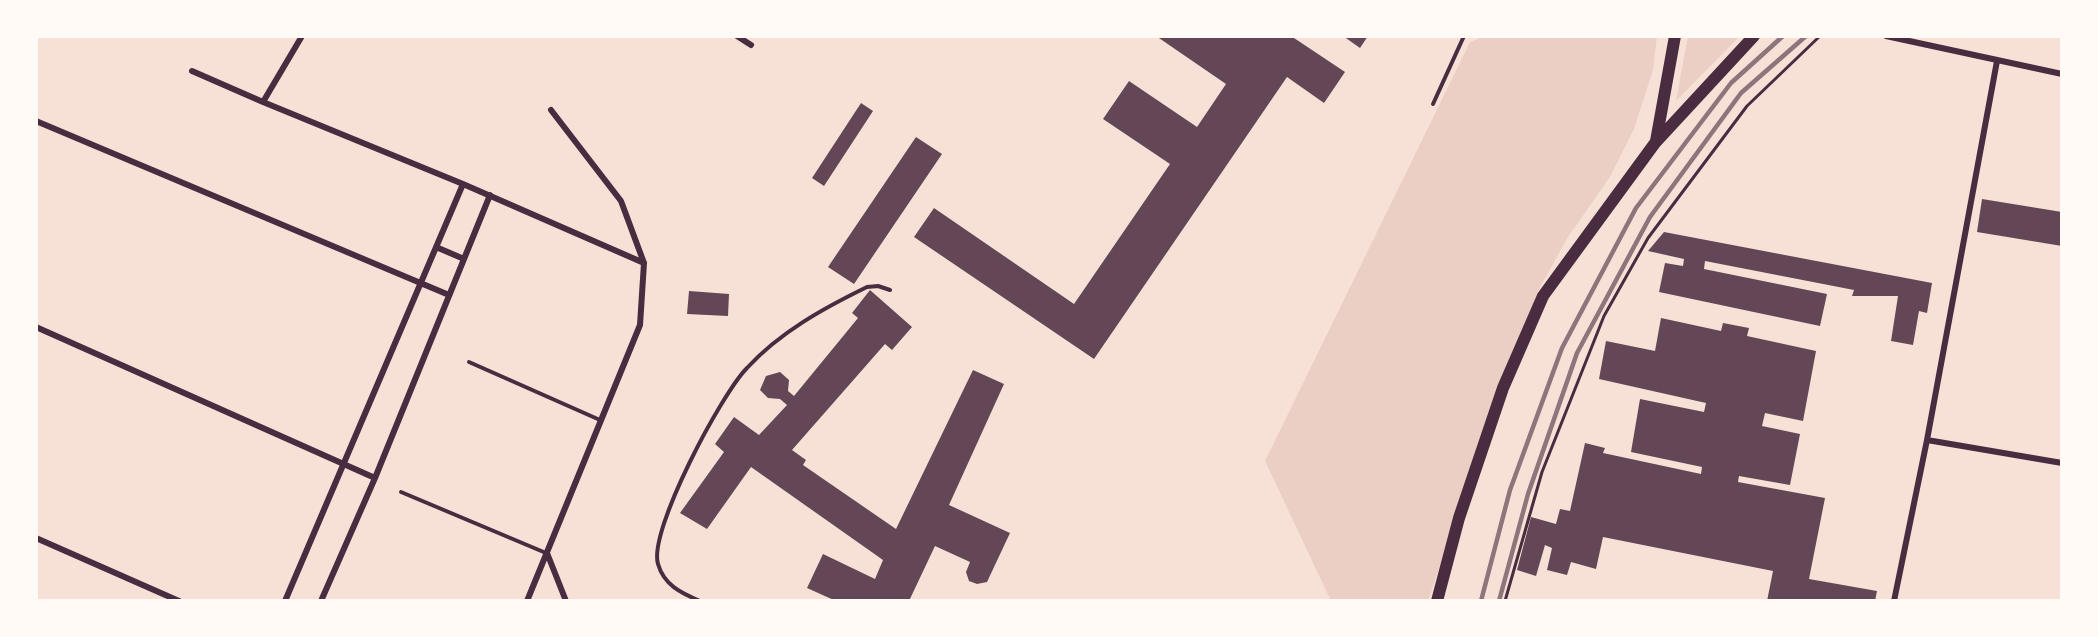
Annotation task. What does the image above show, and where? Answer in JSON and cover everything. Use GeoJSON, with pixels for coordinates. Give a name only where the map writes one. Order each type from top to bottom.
{"type":"FeatureCollection","features":[{"type":"Feature","properties":{"kind":"main road"},"geometry":{"type":"LineString","coordinates":[[1655,142],[1675,36]]}},
{"type":"Feature","properties":{"kind":"main road"},"geometry":{"type":"LineString","coordinates":[[1437,601],[1459,518],[1503,388],[1544,296],[1655,142],[1754,36]]}},
{"type":"Feature","properties":{"kind":"street"},"geometry":{"type":"LineString","coordinates":[[263,102],[302,36]]}},
{"type":"Feature","properties":{"kind":"street"},"geometry":{"type":"LineString","coordinates":[[737,36],[752,45]]}},
{"type":"Feature","properties":{"kind":"street"},"geometry":{"type":"LineString","coordinates":[[1886,36],[2062,74]]}},
{"type":"Feature","properties":{"kind":"street"},"geometry":{"type":"LineString","coordinates":[[1894,601],[1927,440],[1997,61]]}},
{"type":"Feature","properties":{"kind":"street"},"geometry":{"type":"LineString","coordinates":[[192,71],[490,195],[644,263]]}},
{"type":"Feature","properties":{"kind":"street"},"geometry":{"type":"LineString","coordinates":[[527,601],[640,325],[644,263],[621,201],[550,110]]}},
{"type":"Feature","properties":{"kind":"street"},"geometry":{"type":"LineString","coordinates":[[36,121],[449,296]]}},
{"type":"Feature","properties":{"kind":"street"},"geometry":{"type":"LineString","coordinates":[[285,601],[463,184]]}},
{"type":"Feature","properties":{"kind":"street"},"geometry":{"type":"LineString","coordinates":[[321,601],[375,478],[490,195]]}},
{"type":"Feature","properties":{"kind":"street"},"geometry":{"type":"LineString","coordinates":[[436,247],[464,259]]}},
{"type":"Feature","properties":{"kind":"street"},"geometry":{"type":"LineString","coordinates":[[36,327],[375,478]]}},
{"type":"Feature","properties":{"kind":"street"},"geometry":{"type":"LineString","coordinates":[[1927,440],[2062,463]]}},
{"type":"Feature","properties":{"kind":"street"},"geometry":{"type":"LineString","coordinates":[[36,538],[178,601]]}},
{"type":"Feature","properties":{"kind":"street"},"geometry":{"type":"LineString","coordinates":[[547,553],[566,601]]}},
{"type":"Feature","properties":{"kind":"lane"},"geometry":{"type":"LineString","coordinates":[[1433,104],[1464,36]]}},
{"type":"Feature","properties":{"kind":"lane"},"geometry":{"type":"LineString","coordinates":[[700,601],[677,591],[665,580],[657,562],[658,547],[671,504],[719,407],[746,369],[769,346],[797,326],[867,287],[879,286],[890,290]]}},
{"type":"Feature","properties":{"kind":"lane"},"geometry":{"type":"LineString","coordinates":[[469,362],[601,420]]}},
{"type":"Feature","properties":{"kind":"lane"},"geometry":{"type":"LineString","coordinates":[[401,492],[547,553]]}},
{"type":"Feature","properties":{"kind":"path"},"geometry":{"type":"LineString","coordinates":[[1505,601],[1542,472],[1604,316],[1648,238],[1747,106],[1820,36]]}},
{"type":"Feature","properties":{"kind":"shaded area"},"geometry":{"type":"Polygon","coordinates":[[[1485,36],[1657,36],[1653,70],[1634,129],[1610,177],[1568,237],[1539,289],[1508,364],[1428,601],[1331,601],[1265,461],[1470,42],[1485,36]]]}},
{"type":"Feature","properties":{"kind":"shaded area"},"geometry":{"type":"Polygon","coordinates":[[[1688,36],[1740,36],[1676,101],[1688,36]]]}},
{"type":"Feature","properties":{"kind":"building"},"geometry":{"type":"Polygon","coordinates":[[[1156,36],[1291,36],[1345,72],[1324,103],[1287,77],[1094,359],[914,237],[934,208],[1074,304],[1170,164],[1103,119],[1129,81],[1197,127],[1226,84],[1156,36]]]}},
{"type":"Feature","properties":{"kind":"building"},"geometry":{"type":"Polygon","coordinates":[[[1343,36],[1368,36],[1360,48],[1343,36]]]}},
{"type":"Feature","properties":{"kind":"building"},"geometry":{"type":"Polygon","coordinates":[[[861,103],[873,111],[824,186],[812,178],[861,103]]]}},
{"type":"Feature","properties":{"kind":"building"},"geometry":{"type":"Polygon","coordinates":[[[916,137],[942,154],[854,284],[828,267],[916,137]]]}},
{"type":"Feature","properties":{"kind":"building"},"geometry":{"type":"Polygon","coordinates":[[[1982,199],[2062,212],[2062,246],[1977,232],[1982,199]]]}},
{"type":"Feature","properties":{"kind":"building"},"geometry":{"type":"Polygon","coordinates":[[[1664,232],[1932,283],[1927,313],[1919,311],[1913,345],[1891,341],[1898,296],[1852,296],[1854,290],[1705,261],[1704,269],[1827,294],[1820,326],[1659,292],[1665,263],[1683,266],[1684,259],[1648,251],[1664,232]]]}},
{"type":"Feature","properties":{"kind":"building"},"geometry":{"type":"Polygon","coordinates":[[[870,290],[912,327],[892,350],[885,344],[792,450],[806,460],[803,465],[896,529],[973,370],[1004,384],[949,505],[1010,533],[987,582],[977,584],[969,581],[966,572],[970,562],[935,546],[909,601],[836,601],[807,588],[823,554],[875,579],[883,560],[751,467],[707,529],[680,513],[724,452],[715,444],[734,417],[759,435],[787,405],[780,399],[768,398],[760,390],[766,376],[780,372],[789,380],[788,391],[794,396],[858,318],[852,313],[870,290]]]}},
{"type":"Feature","properties":{"kind":"building"},"geometry":{"type":"Polygon","coordinates":[[[689,291],[729,294],[728,316],[687,314],[689,291]]]}},
{"type":"Feature","properties":{"kind":"building"},"geometry":{"type":"Polygon","coordinates":[[[1661,318],[1721,331],[1723,323],[1749,328],[1747,336],[1816,351],[1803,421],[1765,413],[1762,426],[1800,434],[1790,485],[1739,476],[1738,482],[1825,498],[1809,579],[1877,591],[1875,601],[1767,601],[1773,571],[1603,537],[1596,569],[1571,562],[1567,575],[1547,570],[1552,548],[1545,545],[1536,576],[1517,570],[1531,517],[1556,524],[1560,509],[1570,511],[1585,443],[1605,448],[1603,453],[1701,474],[1702,467],[1631,452],[1640,399],[1704,412],[1706,403],[1599,379],[1606,341],[1655,351],[1661,318]]]}},
{"type":"Feature","properties":{"kind":"railway"},"geometry":{"type":"LineString","coordinates":[[1481,601],[1510,490],[1562,348],[1636,208],[1731,83],[1783,36]]}},
{"type":"Feature","properties":{"kind":"railway"},"geometry":{"type":"LineString","coordinates":[[1499,601],[1528,494],[1577,353],[1650,217],[1741,93],[1806,36]]}}]}
